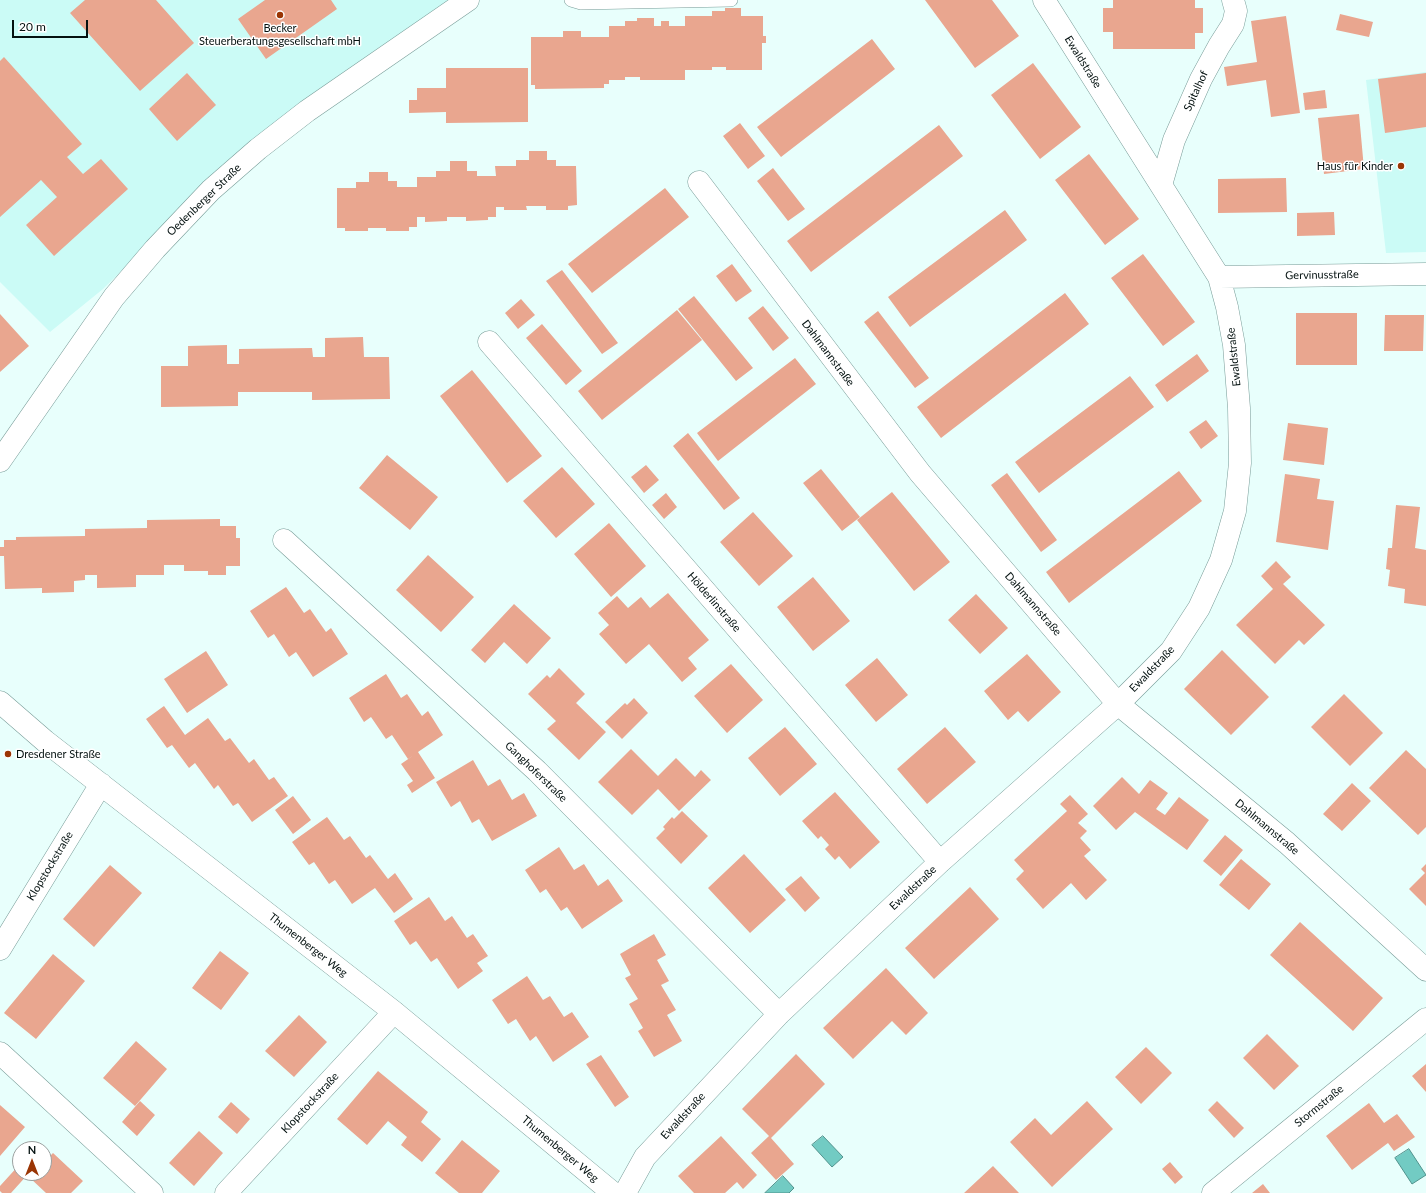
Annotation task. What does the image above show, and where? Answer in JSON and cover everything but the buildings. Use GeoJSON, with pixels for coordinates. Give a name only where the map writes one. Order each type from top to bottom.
{"type":"FeatureCollection","features":[{"type":"Feature","properties":{"kind":"street","name":"Oedenberger Straße"},"geometry":{"type":"LineString","coordinates":[[0,460],[114,297],[155,249],[211,190],[258,149],[307,111],[468,0]]}},
{"type":"Feature","properties":{"kind":"street","name":"Ewaldstraße"},"geometry":{"type":"LineString","coordinates":[[625,1193],[645,1157],[779,1014],[940,862],[1118,704],[1171,651],[1199,608],[1221,560],[1235,511],[1240,463],[1239,408],[1234,345],[1227,307],[1218,277],[1044,0]]}},
{"type":"Feature","properties":{"kind":"street","name":"Spitalhof"},"geometry":{"type":"LineString","coordinates":[[1161,185],[1174,140],[1201,79],[1218,46],[1233,24],[1236,11],[1233,0]]}},
{"type":"Feature","properties":{"kind":"street","name":"Dahlmannstraße"},"geometry":{"type":"LineString","coordinates":[[699,182],[920,473],[1118,704],[1287,843],[1426,970]]}},
{"type":"Feature","properties":{"kind":"street","name":"Gervinusstraße"},"geometry":{"type":"LineString","coordinates":[[1218,277],[1426,274]]}},
{"type":"Feature","properties":{"kind":"street","name":"Hölderlinstraße"},"geometry":{"type":"LineString","coordinates":[[489,342],[940,862]]}},
{"type":"Feature","properties":{"kind":"street","name":"Ganghoferstraße"},"geometry":{"type":"LineString","coordinates":[[284,540],[537,771],[779,1014]]}},
{"type":"Feature","properties":{"kind":"street","name":"Thumenberger Weg"},"geometry":{"type":"LineString","coordinates":[[0,702],[45,741],[394,1012],[613,1193]]}},
{"type":"Feature","properties":{"kind":"street","name":"Klopstockstraße"},"geometry":{"type":"LineString","coordinates":[[0,949],[101,784]]}},
{"type":"Feature","properties":{"kind":"street","name":"Klopstockstraße"},"geometry":{"type":"LineString","coordinates":[[226,1193],[394,1012]]}},
{"type":"Feature","properties":{"kind":"street","name":"Stormstraße"},"geometry":{"type":"LineString","coordinates":[[1213,1193],[1426,1019]]}},
{"type":"Feature","properties":{"kind":"street"},"geometry":{"type":"LineString","coordinates":[[0,1053],[152,1193]]}},
{"type":"Feature","properties":{"kind":"lane"},"geometry":{"type":"LineString","coordinates":[[571,0],[581,3],[731,0]]}},
{"type":"Feature","properties":{"kind":"shaded area"},"geometry":{"type":"Polygon","coordinates":[[[0,0],[450,0],[253,141],[103,289],[50,332],[0,282],[0,0]]]}},
{"type":"Feature","properties":{"kind":"shaded area","name":"Haus für Kinder"},"geometry":{"type":"Polygon","coordinates":[[[1426,72],[1426,252],[1386,253],[1366,80],[1426,72]]]}},
{"type":"Feature","properties":{"kind":"water"},"geometry":{"type":"Polygon","coordinates":[[[823,1136],[843,1157],[832,1167],[812,1145],[823,1136]]]}},
{"type":"Feature","properties":{"kind":"water"},"geometry":{"type":"Polygon","coordinates":[[[1409,1149],[1426,1175],[1412,1184],[1395,1158],[1409,1149]]]}},
{"type":"Feature","properties":{"kind":"water"},"geometry":{"type":"Polygon","coordinates":[[[783,1176],[794,1188],[789,1193],[765,1193],[783,1176]]]}},
{"type":"Feature","properties":{"kind":"place","name":"Becker Steuerberatungsgesellschaft mbH"},"geometry":{"type":"Point","coordinates":[280,15]}},
{"type":"Feature","properties":{"kind":"place","name":"Haus für Kinder"},"geometry":{"type":"Point","coordinates":[1401,166]}},
{"type":"Feature","properties":{"kind":"place","name":"Dresdener Straße"},"geometry":{"type":"Point","coordinates":[8,754]}}]}
